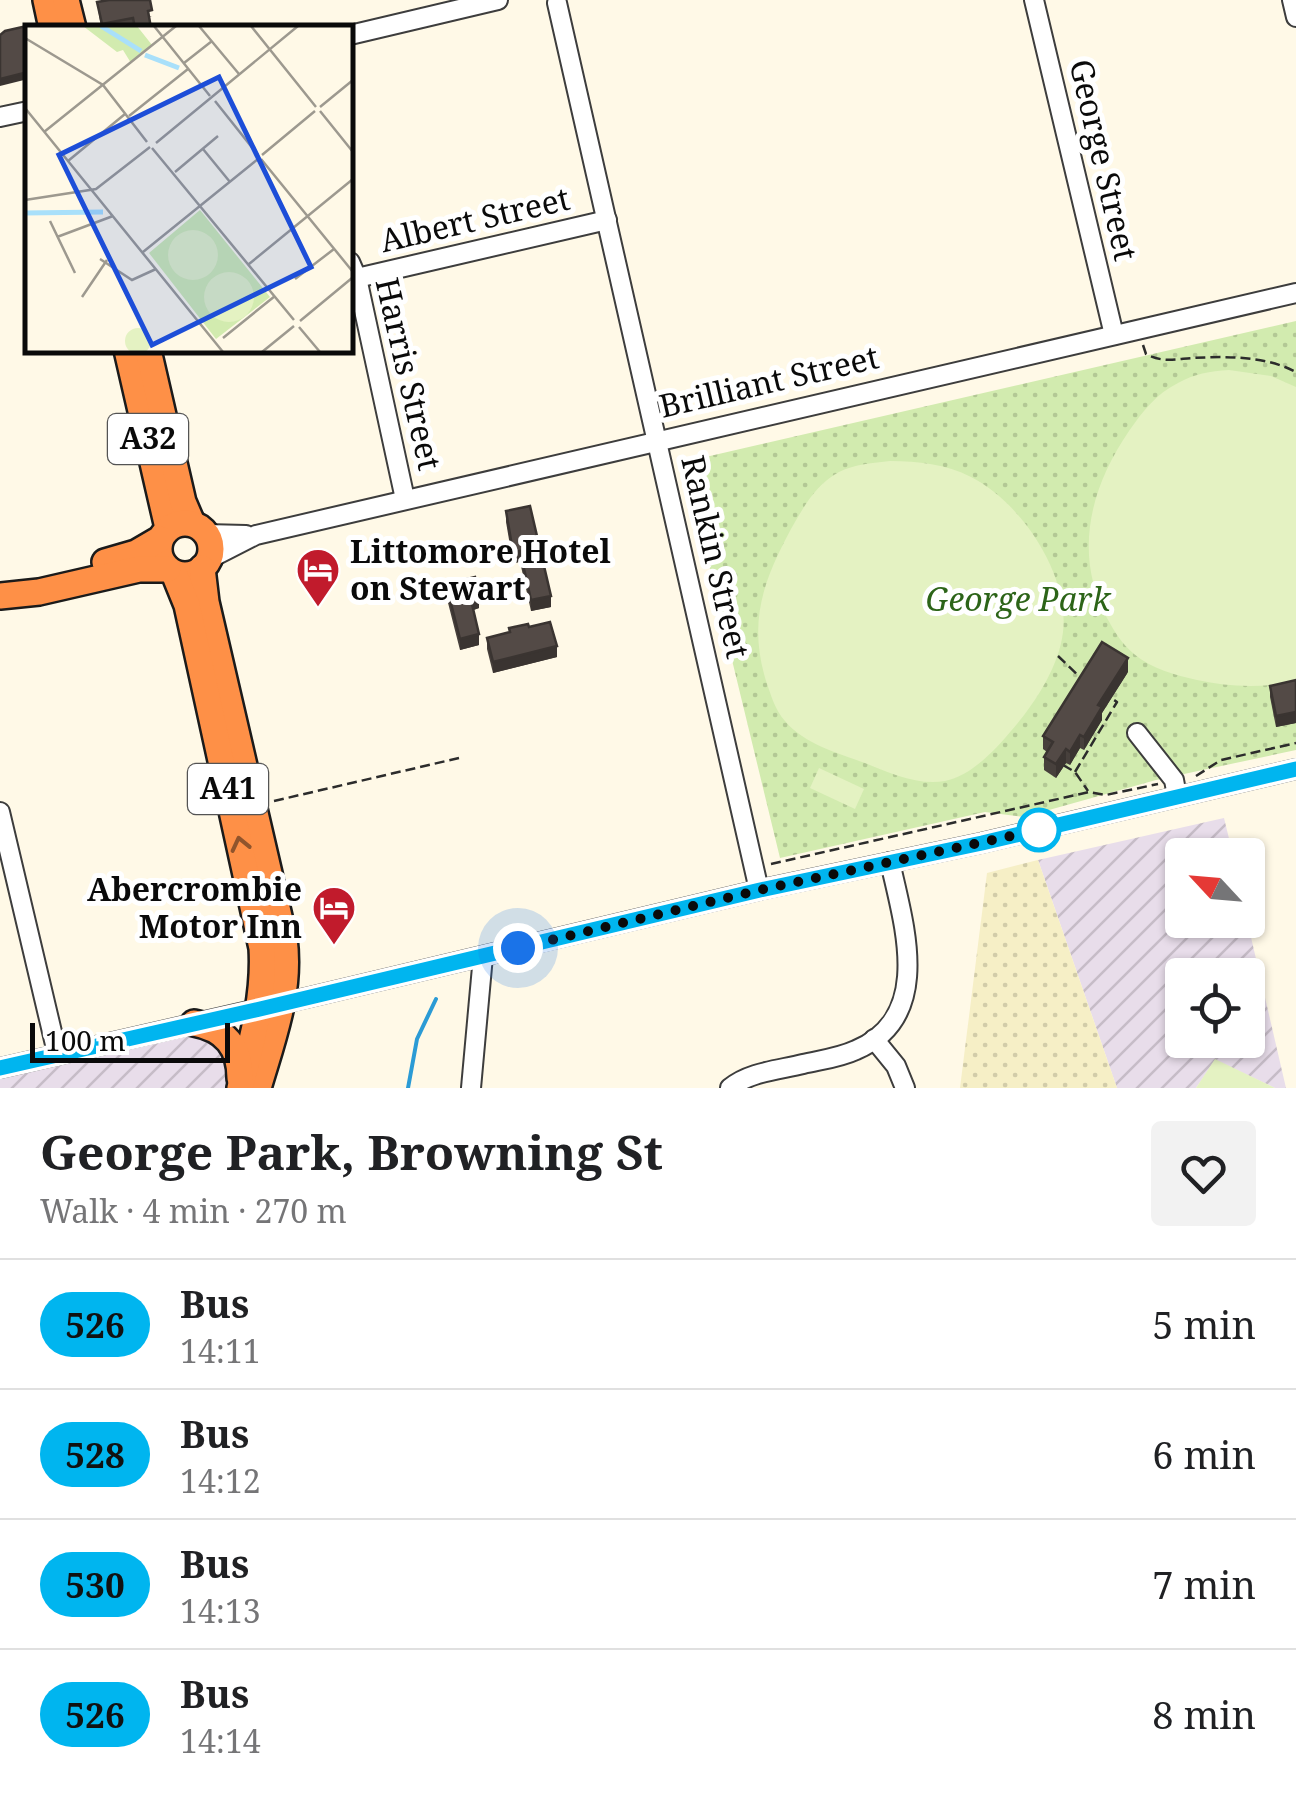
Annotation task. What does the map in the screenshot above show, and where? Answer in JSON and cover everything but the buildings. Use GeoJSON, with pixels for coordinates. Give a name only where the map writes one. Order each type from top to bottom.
{"type":"FeatureCollection","features":[{"type":"Feature","properties":{"kind":"highway"},"geometry":{"type":"LineString","coordinates":[[46,0],[51,25]]}},
{"type":"Feature","properties":{"kind":"highway"},"geometry":{"type":"LineString","coordinates":[[66,0],[72,25]]}},
{"type":"Feature","properties":{"kind":"highway","name":"A32"},"geometry":{"type":"LineString","coordinates":[[128,352],[190,542]]}},
{"type":"Feature","properties":{"kind":"highway","name":"A32"},"geometry":{"type":"LineString","coordinates":[[148,352],[190,542]]}},
{"type":"Feature","properties":{"kind":"highway","name":"A32"},"geometry":{"type":"LineString","coordinates":[[171,571],[159,556],[190,542]]}},
{"type":"Feature","properties":{"kind":"highway","name":"Brilliant Street"},"geometry":{"type":"LineString","coordinates":[[190,542],[190,575],[139,570],[39,592],[0,594],[36,577],[190,542]]}},
{"type":"Feature","properties":{"kind":"highway","name":"A41"},"geometry":{"type":"LineString","coordinates":[[190,542],[284,938],[286,980],[271,1006],[240,1088]]}},
{"type":"Feature","properties":{"kind":"highway","name":"A41"},"geometry":{"type":"LineString","coordinates":[[171,571],[187,605],[258,922],[271,1006],[258,1088]]}},
{"type":"Feature","properties":{"kind":"highway"},"geometry":{"type":"LineString","coordinates":[[194,1024],[216,1029],[234,1046],[240,1088]]}},
{"type":"Feature","properties":{"kind":"street"},"geometry":{"type":"LineString","coordinates":[[352,35],[498,0]]}},
{"type":"Feature","properties":{"kind":"street","name":"George Street"},"geometry":{"type":"LineString","coordinates":[[1034,0],[1114,335]]}},
{"type":"Feature","properties":{"kind":"street"},"geometry":{"type":"LineString","coordinates":[[1292,0],[1296,17]]}},
{"type":"Feature","properties":{"kind":"street","name":"Rankin Street"},"geometry":{"type":"LineString","coordinates":[[554,1],[760,890]]}},
{"type":"Feature","properties":{"kind":"street"},"geometry":{"type":"LineString","coordinates":[[0,118],[25,112]]}},
{"type":"Feature","properties":{"kind":"street","name":"Albert Street"},"geometry":{"type":"LineString","coordinates":[[354,270],[607,220]]}},
{"type":"Feature","properties":{"kind":"street","name":"Harris Street"},"geometry":{"type":"LineString","coordinates":[[354,270],[406,499]]}},
{"type":"Feature","properties":{"kind":"street","name":"Brilliant Street"},"geometry":{"type":"LineString","coordinates":[[190,542],[256,535],[1296,292]]}},
{"type":"Feature","properties":{"kind":"street"},"geometry":{"type":"LineString","coordinates":[[1138,732],[1176,788]]}},
{"type":"Feature","properties":{"kind":"street"},"geometry":{"type":"LineString","coordinates":[[0,1068],[760,890],[1020,834],[1176,788],[1296,769]]}},
{"type":"Feature","properties":{"kind":"street"},"geometry":{"type":"LineString","coordinates":[[0,812],[58,1053]]}},
{"type":"Feature","properties":{"kind":"street"},"geometry":{"type":"LineString","coordinates":[[730,1088],[754,1076],[858,1050],[886,1028],[898,1012],[906,992],[908,950],[890,862]]}},
{"type":"Feature","properties":{"kind":"street"},"geometry":{"type":"LineString","coordinates":[[471,1088],[484,956]]}},
{"type":"Feature","properties":{"kind":"street"},"geometry":{"type":"LineString","coordinates":[[874,1039],[896,1066],[905,1088]]}},
{"type":"Feature","properties":{"kind":"path"},"geometry":{"type":"LineString","coordinates":[[1139,329],[1144,350],[1155,359],[1246,359],[1296,372]]}},
{"type":"Feature","properties":{"kind":"path"},"geometry":{"type":"LineString","coordinates":[[1058,656],[1086,683]]}},
{"type":"Feature","properties":{"kind":"path"},"geometry":{"type":"LineString","coordinates":[[1075,772],[1117,702],[1102,692]]}},
{"type":"Feature","properties":{"kind":"path"},"geometry":{"type":"LineString","coordinates":[[755,868],[1088,792],[1106,795],[1176,788],[1221,760],[1296,743]]}},
{"type":"Feature","properties":{"kind":"path"},"geometry":{"type":"LineString","coordinates":[[254,807],[459,758]]}},
{"type":"Feature","properties":{"kind":"path"},"geometry":{"type":"LineString","coordinates":[[1060,763],[1075,772],[1088,792]]}},
{"type":"Feature","properties":{"kind":"shaded area"},"geometry":{"type":"Polygon","coordinates":[[[1224,818],[1229,838],[1165,838],[1165,938],[1251,938],[1256,958],[1165,958],[1165,1058],[1265,1058],[1265,998],[1286,1088],[1275,1088],[1215,1060],[1196,1088],[1117,1088],[1038,860],[1224,818]]]}},
{"type":"Feature","properties":{"kind":"shaded area"},"geometry":{"type":"Polygon","coordinates":[[[1038,860],[1117,1088],[960,1088],[987,873],[1038,860]]]}},
{"type":"Feature","properties":{"kind":"shaded area"},"geometry":{"type":"Polygon","coordinates":[[[194,1023],[216,1029],[239,1088],[0,1088],[0,1070],[194,1023]]]}},
{"type":"Feature","properties":{"kind":"green space","name":"George Park"},"geometry":{"type":"Polygon","coordinates":[[[1296,321],[1296,750],[1156,780],[1024,817],[985,812],[780,858],[684,462],[1296,321]]]}},
{"type":"Feature","properties":{"kind":"green space"},"geometry":{"type":"Polygon","coordinates":[[[1229,370],[1271,376],[1296,387],[1296,680],[1272,685],[1197,680],[1164,671],[1141,659],[1110,623],[1091,570],[1089,546],[1096,498],[1129,431],[1150,404],[1170,387],[1196,375],[1229,370]]]}},
{"type":"Feature","properties":{"kind":"green space"},"geometry":{"type":"Polygon","coordinates":[[[890,461],[952,469],[990,488],[1038,542],[1059,587],[1063,610],[1061,645],[1044,685],[1028,709],[982,761],[945,781],[925,782],[894,774],[802,736],[779,712],[761,660],[759,621],[766,584],[805,505],[823,483],[839,472],[890,461]]]}},
{"type":"Feature","properties":{"kind":"green space"},"geometry":{"type":"Polygon","coordinates":[[[819,768],[864,789],[855,809],[810,788],[819,768]]]}},
{"type":"Feature","properties":{"kind":"green space"},"geometry":{"type":"Polygon","coordinates":[[[1215,1059],[1275,1088],[1196,1088],[1215,1059]]]}},
{"type":"Feature","properties":{"kind":"waterway"},"geometry":{"type":"LineString","coordinates":[[408,1088],[417,1039],[436,999]]}},
{"type":"Feature","properties":{"kind":"bus line","name":"526"},"geometry":{"type":"LineString","coordinates":[[0,1068],[1296,769]]}},
{"type":"Feature","properties":{"kind":"place","name":"Littomore Hotel on Stewart"},"geometry":{"type":"Point","coordinates":[318,608]}},
{"type":"Feature","properties":{"kind":"place","name":"Abercrombie Motor Inn"},"geometry":{"type":"Point","coordinates":[334,946]}},
{"type":"Feature","properties":{"kind":"route"},"geometry":{"type":"LineString","coordinates":[[518,948],[760,890],[1039,830]]}}]}
